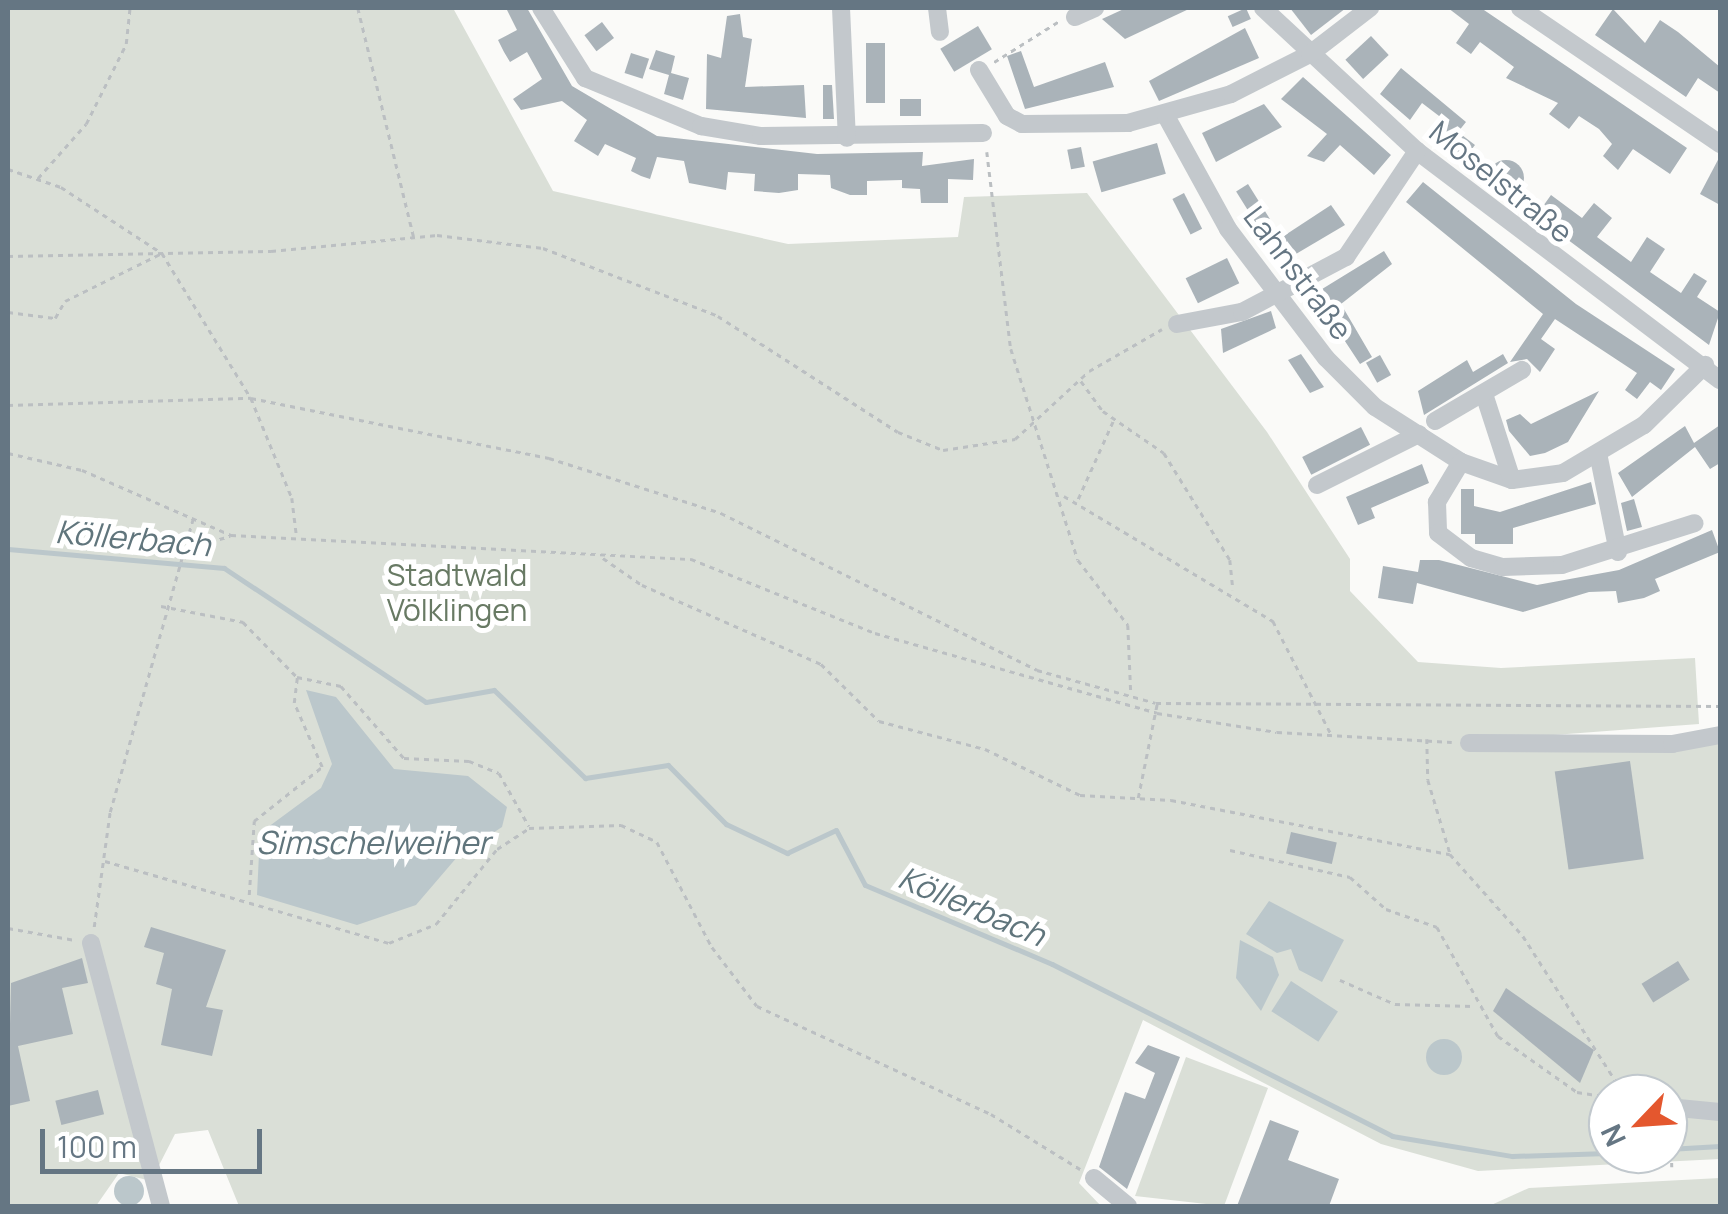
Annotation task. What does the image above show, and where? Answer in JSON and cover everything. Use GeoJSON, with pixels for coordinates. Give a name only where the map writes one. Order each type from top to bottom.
{"type":"FeatureCollection","features":[{"type":"Feature","properties":{"kind":"street"},"geometry":{"type":"LineString","coordinates":[[541,8],[572,63],[617,99],[761,136],[847,138],[984,133]]}},
{"type":"Feature","properties":{"kind":"street"},"geometry":{"type":"LineString","coordinates":[[841,8],[847,138]]}},
{"type":"Feature","properties":{"kind":"street"},"geometry":{"type":"LineString","coordinates":[[936,8],[940,32]]}},
{"type":"Feature","properties":{"kind":"street"},"geometry":{"type":"LineString","coordinates":[[1075,17],[1095,8]]}},
{"type":"Feature","properties":{"kind":"street","name":"Moselstraße"},"geometry":{"type":"LineString","coordinates":[[1263,8],[1418,152],[1720,380]]}},
{"type":"Feature","properties":{"kind":"street"},"geometry":{"type":"LineString","coordinates":[[980,70],[1007,116],[1043,127],[1166,116],[1310,54],[1370,8]]}},
{"type":"Feature","properties":{"kind":"street"},"geometry":{"type":"LineString","coordinates":[[1520,8],[1720,144]]}},
{"type":"Feature","properties":{"kind":"street","name":"Lahnstraße"},"geometry":{"type":"LineString","coordinates":[[1166,116],[1274,295],[1375,407],[1461,462],[1512,480],[1563,472],[1644,425],[1705,365]]}},
{"type":"Feature","properties":{"kind":"street"},"geometry":{"type":"LineString","coordinates":[[1177,324],[1274,295],[1346,257],[1371,232],[1418,152]]}},
{"type":"Feature","properties":{"kind":"street"},"geometry":{"type":"LineString","coordinates":[[1435,421],[1486,397],[1522,370]]}},
{"type":"Feature","properties":{"kind":"street"},"geometry":{"type":"LineString","coordinates":[[1486,397],[1512,480]]}},
{"type":"Feature","properties":{"kind":"street"},"geometry":{"type":"LineString","coordinates":[[1317,485],[1420,434]]}},
{"type":"Feature","properties":{"kind":"street"},"geometry":{"type":"LineString","coordinates":[[1598,453],[1618,552]]}},
{"type":"Feature","properties":{"kind":"street"},"geometry":{"type":"LineString","coordinates":[[1461,462],[1434,518],[1452,548],[1503,567],[1618,552],[1696,524]]}},
{"type":"Feature","properties":{"kind":"street"},"geometry":{"type":"LineString","coordinates":[[1469,744],[1672,744],[1720,735]]}},
{"type":"Feature","properties":{"kind":"street"},"geometry":{"type":"LineString","coordinates":[[92,943],[161,1206]]}},
{"type":"Feature","properties":{"kind":"street"},"geometry":{"type":"LineString","coordinates":[[91,1008],[110,1002]]}},
{"type":"Feature","properties":{"kind":"street"},"geometry":{"type":"LineString","coordinates":[[1688,1109],[1720,1112]]}},
{"type":"Feature","properties":{"kind":"street"},"geometry":{"type":"LineString","coordinates":[[1094,1178],[1128,1206]]}},
{"type":"Feature","properties":{"kind":"path"},"geometry":{"type":"LineString","coordinates":[[37,180],[86,124],[126,44],[130,8]]}},
{"type":"Feature","properties":{"kind":"path"},"geometry":{"type":"LineString","coordinates":[[358,8],[414,238]]}},
{"type":"Feature","properties":{"kind":"path"},"geometry":{"type":"LineString","coordinates":[[980,70],[1075,17]]}},
{"type":"Feature","properties":{"kind":"path"},"geometry":{"type":"LineString","coordinates":[[984,133],[1011,350],[1062,495],[1078,560],[1128,624],[1131,695]]}},
{"type":"Feature","properties":{"kind":"path"},"geometry":{"type":"LineString","coordinates":[[8,168],[37,180],[162,253],[251,398],[292,498],[297,538]]}},
{"type":"Feature","properties":{"kind":"path"},"geometry":{"type":"LineString","coordinates":[[8,256],[162,253],[487,237],[654,284],[898,432],[943,450],[979,450],[1035,424],[1080,380],[1132,340],[1177,324]]}},
{"type":"Feature","properties":{"kind":"path"},"geometry":{"type":"LineString","coordinates":[[8,312],[56,318],[65,302],[162,253]]}},
{"type":"Feature","properties":{"kind":"path"},"geometry":{"type":"LineString","coordinates":[[1080,380],[1114,420],[1164,454],[1230,560],[1234,591]]}},
{"type":"Feature","properties":{"kind":"path"},"geometry":{"type":"LineString","coordinates":[[8,405],[251,398],[549,458],[704,508],[1036,670],[1156,703],[1313,707],[1720,706]]}},
{"type":"Feature","properties":{"kind":"path"},"geometry":{"type":"LineString","coordinates":[[1078,500],[1114,420]]}},
{"type":"Feature","properties":{"kind":"path"},"geometry":{"type":"LineString","coordinates":[[8,432],[8,452],[82,470],[231,535]]}},
{"type":"Feature","properties":{"kind":"path"},"geometry":{"type":"LineString","coordinates":[[1062,495],[1078,500],[1234,591],[1273,621],[1313,707],[1332,735]]}},
{"type":"Feature","properties":{"kind":"path"},"geometry":{"type":"LineString","coordinates":[[8,928],[92,943],[105,861],[161,606],[194,516]]}},
{"type":"Feature","properties":{"kind":"path"},"geometry":{"type":"LineString","coordinates":[[182,550],[231,535],[692,559],[875,633],[1157,713],[1332,735],[1469,744]]}},
{"type":"Feature","properties":{"kind":"path"},"geometry":{"type":"LineString","coordinates":[[602,557],[642,585],[821,664],[879,721],[985,748],[1080,795],[1138,798],[1450,854]]}},
{"type":"Feature","properties":{"kind":"path"},"geometry":{"type":"LineString","coordinates":[[161,606],[243,622],[297,677],[341,686],[382,742],[404,758],[468,760],[499,773],[529,828]]}},
{"type":"Feature","properties":{"kind":"path"},"geometry":{"type":"LineString","coordinates":[[249,896],[254,821],[322,767],[294,703],[297,677]]}},
{"type":"Feature","properties":{"kind":"path"},"geometry":{"type":"LineString","coordinates":[[1138,798],[1156,703]]}},
{"type":"Feature","properties":{"kind":"path"},"geometry":{"type":"LineString","coordinates":[[1428,739],[1428,780],[1450,854],[1523,936],[1611,1074]]}},
{"type":"Feature","properties":{"kind":"path"},"geometry":{"type":"LineString","coordinates":[[105,861],[249,896],[389,943],[409,940],[529,828],[620,825],[657,842],[712,947],[757,1006],[991,1114],[1094,1178]]}},
{"type":"Feature","properties":{"kind":"path"},"geometry":{"type":"LineString","coordinates":[[1230,850],[1350,877],[1386,908],[1437,927],[1460,956],[1474,1006],[1536,1064],[1577,1092],[1588,1094]]}},
{"type":"Feature","properties":{"kind":"path"},"geometry":{"type":"LineString","coordinates":[[1340,980],[1396,1004],[1474,1006]]}},
{"type":"Feature","properties":{"kind":"green space","name":"Stadtwald Völklingen"},"geometry":{"type":"Polygon","coordinates":[[[8,8],[453,8],[553,191],[788,244],[958,237],[964,197],[1087,193],[1267,432],[1350,559],[1350,591],[1418,662],[1501,668],[1695,658],[1699,724],[1460,742],[1720,735],[1720,1159],[1688,1161],[1688,1074],[1588,1074],[1588,1166],[1478,1171],[1381,1144],[1143,1020],[1079,1183],[1101,1206],[239,1206],[208,1130],[175,1134],[151,1181],[119,1173],[96,1206],[8,1206],[8,8]]]}},
{"type":"Feature","properties":{"kind":"green space"},"geometry":{"type":"Polygon","coordinates":[[[1186,1057],[1268,1088],[1224,1206],[1135,1196],[1186,1057]]]}},
{"type":"Feature","properties":{"kind":"green space"},"geometry":{"type":"Polygon","coordinates":[[[1720,1178],[1720,1206],[1489,1206],[1529,1188],[1720,1178]]]}},
{"type":"Feature","properties":{"kind":"water","name":"Simschelweiher"},"geometry":{"type":"Polygon","coordinates":[[[306,690],[336,697],[394,769],[468,776],[507,807],[502,827],[458,856],[416,905],[357,925],[257,895],[260,833],[321,788],[332,764],[306,690]]]}},
{"type":"Feature","properties":{"kind":"water"},"geometry":{"type":"Polygon","coordinates":[[[1269,901],[1344,940],[1322,982],[1299,970],[1291,949],[1277,953],[1246,934],[1269,901]]]}},
{"type":"Feature","properties":{"kind":"water"},"geometry":{"type":"Polygon","coordinates":[[[1240,940],[1273,957],[1279,975],[1261,1011],[1236,978],[1240,940]]]}},
{"type":"Feature","properties":{"kind":"water"},"geometry":{"type":"Polygon","coordinates":[[[1291,981],[1338,1011],[1318,1042],[1271,1011],[1291,981]]]}},
{"type":"Feature","properties":{"kind":"water"},"geometry":{"type":"Polygon","coordinates":[[[1444,1039],[1457,1044],[1462,1057],[1457,1070],[1444,1075],[1431,1070],[1426,1057],[1431,1044],[1444,1039]]]}},
{"type":"Feature","properties":{"kind":"water"},"geometry":{"type":"Polygon","coordinates":[[[129,1176],[143,1185],[144,1191],[135,1205],[129,1206],[115,1197],[114,1191],[123,1177],[129,1176]]]}},
{"type":"Feature","properties":{"kind":"building"},"geometry":{"type":"Polygon","coordinates":[[[506,8],[527,8],[572,86],[657,136],[817,154],[923,152],[922,166],[974,159],[973,180],[948,179],[948,203],[921,203],[920,189],[902,188],[902,180],[867,181],[867,195],[850,195],[831,188],[830,175],[798,174],[798,190],[779,193],[754,191],[755,174],[728,172],[726,190],[689,183],[684,161],[657,157],[650,179],[641,176],[631,171],[636,158],[605,144],[598,156],[574,141],[587,120],[562,101],[521,110],[513,99],[542,79],[527,52],[510,62],[504,52],[498,40],[517,30],[506,8]]]}},
{"type":"Feature","properties":{"kind":"building"},"geometry":{"type":"Polygon","coordinates":[[[1126,8],[1191,8],[1125,39],[1102,19],[1126,8]]]}},
{"type":"Feature","properties":{"kind":"building"},"geometry":{"type":"Polygon","coordinates":[[[1246,8],[1251,19],[1233,27],[1228,16],[1246,8]]]}},
{"type":"Feature","properties":{"kind":"building"},"geometry":{"type":"Polygon","coordinates":[[[1290,8],[1346,8],[1311,35],[1290,8]]]}},
{"type":"Feature","properties":{"kind":"building"},"geometry":{"type":"Polygon","coordinates":[[[1448,8],[1481,8],[1687,148],[1670,174],[1633,149],[1618,170],[1603,156],[1612,144],[1599,129],[1579,116],[1569,129],[1549,114],[1558,103],[1506,78],[1514,67],[1480,42],[1471,54],[1456,43],[1469,24],[1448,8]]]}},
{"type":"Feature","properties":{"kind":"building"},"geometry":{"type":"Polygon","coordinates":[[[1613,9],[1645,43],[1660,20],[1678,32],[1720,67],[1720,93],[1698,78],[1686,97],[1595,35],[1613,9]]]}},
{"type":"Feature","properties":{"kind":"building"},"geometry":{"type":"Polygon","coordinates":[[[740,14],[743,37],[752,39],[745,87],[804,85],[806,118],[706,109],[707,54],[721,58],[727,16],[740,14]]]}},
{"type":"Feature","properties":{"kind":"building"},"geometry":{"type":"Polygon","coordinates":[[[602,22],[614,38],[596,51],[584,35],[602,22]]]}},
{"type":"Feature","properties":{"kind":"building"},"geometry":{"type":"Polygon","coordinates":[[[978,26],[992,49],[954,72],[940,49],[978,26]]]}},
{"type":"Feature","properties":{"kind":"building"},"geometry":{"type":"Polygon","coordinates":[[[1245,28],[1259,58],[1159,101],[1149,81],[1245,28]]]}},
{"type":"Feature","properties":{"kind":"building"},"geometry":{"type":"Polygon","coordinates":[[[1371,36],[1389,55],[1363,79],[1345,60],[1371,36]]]}},
{"type":"Feature","properties":{"kind":"building"},"geometry":{"type":"Polygon","coordinates":[[[866,43],[885,43],[885,103],[866,103],[866,43]]]}},
{"type":"Feature","properties":{"kind":"building"},"geometry":{"type":"Polygon","coordinates":[[[656,50],[675,56],[671,73],[689,78],[683,100],[664,94],[669,75],[649,69],[656,50]]]}},
{"type":"Feature","properties":{"kind":"building"},"geometry":{"type":"Polygon","coordinates":[[[1021,51],[1034,87],[1105,62],[1114,87],[1025,109],[1007,56],[1021,51]]]}},
{"type":"Feature","properties":{"kind":"building"},"geometry":{"type":"Polygon","coordinates":[[[631,53],[649,59],[643,79],[625,73],[631,53]]]}},
{"type":"Feature","properties":{"kind":"building"},"geometry":{"type":"Polygon","coordinates":[[[1401,68],[1466,122],[1458,132],[1475,145],[1460,164],[1428,137],[1443,119],[1422,103],[1410,120],[1380,94],[1401,68]]]}},
{"type":"Feature","properties":{"kind":"building"},"geometry":{"type":"Polygon","coordinates":[[[1303,77],[1391,155],[1374,175],[1340,145],[1324,162],[1307,156],[1327,134],[1281,99],[1303,77]]]}},
{"type":"Feature","properties":{"kind":"building"},"geometry":{"type":"Polygon","coordinates":[[[823,85],[832,85],[834,119],[823,119],[823,85]]]}},
{"type":"Feature","properties":{"kind":"building"},"geometry":{"type":"Polygon","coordinates":[[[900,99],[921,99],[921,116],[900,116],[900,99]]]}},
{"type":"Feature","properties":{"kind":"building"},"geometry":{"type":"Polygon","coordinates":[[[1264,104],[1282,127],[1216,162],[1202,133],[1264,104]]]}},
{"type":"Feature","properties":{"kind":"building"},"geometry":{"type":"Polygon","coordinates":[[[1157,143],[1166,174],[1101,192],[1093,161],[1157,143]]]}},
{"type":"Feature","properties":{"kind":"building"},"geometry":{"type":"Polygon","coordinates":[[[1081,147],[1085,167],[1071,169],[1067,150],[1081,147]]]}},
{"type":"Feature","properties":{"kind":"building"},"geometry":{"type":"Polygon","coordinates":[[[1720,156],[1720,205],[1700,194],[1720,156]]]}},
{"type":"Feature","properties":{"kind":"building"},"geometry":{"type":"Polygon","coordinates":[[[1506,160],[1518,166],[1524,178],[1518,190],[1506,196],[1494,190],[1488,178],[1494,166],[1506,160]]]}},
{"type":"Feature","properties":{"kind":"building"},"geometry":{"type":"Polygon","coordinates":[[[1423,182],[1576,304],[1675,369],[1661,390],[1650,382],[1637,399],[1625,390],[1637,373],[1555,319],[1541,339],[1555,349],[1540,372],[1527,359],[1510,362],[1543,314],[1406,202],[1423,182]]]}},
{"type":"Feature","properties":{"kind":"building"},"geometry":{"type":"Polygon","coordinates":[[[1248,184],[1270,219],[1258,226],[1236,191],[1248,184]]]}},
{"type":"Feature","properties":{"kind":"building"},"geometry":{"type":"Polygon","coordinates":[[[1184,193],[1202,229],[1191,235],[1172,199],[1184,193]]]}},
{"type":"Feature","properties":{"kind":"building"},"geometry":{"type":"Polygon","coordinates":[[[1551,195],[1582,218],[1594,203],[1612,218],[1597,237],[1631,262],[1647,237],[1665,249],[1650,272],[1681,293],[1694,273],[1707,281],[1697,297],[1720,312],[1709,345],[1536,216],[1551,195]]]}},
{"type":"Feature","properties":{"kind":"building"},"geometry":{"type":"Polygon","coordinates":[[[1331,205],[1345,225],[1279,264],[1267,247],[1331,205]]]}},
{"type":"Feature","properties":{"kind":"building"},"geometry":{"type":"Polygon","coordinates":[[[1384,251],[1392,264],[1341,304],[1372,357],[1360,364],[1314,294],[1384,251]]]}},
{"type":"Feature","properties":{"kind":"building"},"geometry":{"type":"Polygon","coordinates":[[[1227,258],[1239,283],[1198,303],[1186,278],[1227,258]]]}},
{"type":"Feature","properties":{"kind":"building"},"geometry":{"type":"Polygon","coordinates":[[[1271,311],[1276,328],[1223,353],[1221,329],[1271,311]]]}},
{"type":"Feature","properties":{"kind":"building"},"geometry":{"type":"Polygon","coordinates":[[[1301,354],[1324,387],[1310,393],[1288,360],[1301,354]]]}},
{"type":"Feature","properties":{"kind":"building"},"geometry":{"type":"Polygon","coordinates":[[[1503,354],[1508,363],[1424,415],[1418,391],[1467,360],[1473,372],[1503,354]]]}},
{"type":"Feature","properties":{"kind":"building"},"geometry":{"type":"Polygon","coordinates":[[[1380,355],[1391,375],[1377,383],[1366,363],[1380,355]]]}},
{"type":"Feature","properties":{"kind":"building"},"geometry":{"type":"Polygon","coordinates":[[[1599,391],[1568,442],[1545,453],[1530,456],[1509,431],[1506,420],[1520,414],[1531,424],[1599,391]]]}},
{"type":"Feature","properties":{"kind":"building"},"geometry":{"type":"Polygon","coordinates":[[[1720,425],[1720,463],[1710,469],[1695,447],[1632,497],[1618,473],[1685,426],[1694,443],[1720,425]]]}},
{"type":"Feature","properties":{"kind":"building"},"geometry":{"type":"Polygon","coordinates":[[[1361,427],[1370,445],[1311,475],[1302,457],[1361,427]]]}},
{"type":"Feature","properties":{"kind":"building"},"geometry":{"type":"Polygon","coordinates":[[[1422,464],[1429,483],[1371,508],[1375,518],[1358,525],[1346,497],[1422,464]]]}},
{"type":"Feature","properties":{"kind":"building"},"geometry":{"type":"Polygon","coordinates":[[[1591,482],[1596,504],[1513,528],[1513,544],[1475,544],[1475,534],[1461,534],[1461,489],[1474,489],[1474,506],[1500,512],[1591,482]]]}},
{"type":"Feature","properties":{"kind":"building"},"geometry":{"type":"Polygon","coordinates":[[[1634,499],[1642,527],[1627,531],[1621,503],[1634,499]]]}},
{"type":"Feature","properties":{"kind":"building"},"geometry":{"type":"Polygon","coordinates":[[[1712,530],[1720,552],[1655,579],[1660,591],[1644,598],[1618,603],[1616,591],[1589,592],[1523,612],[1417,583],[1413,604],[1378,598],[1383,566],[1418,572],[1420,560],[1439,560],[1537,585],[1619,570],[1712,530]]]}},
{"type":"Feature","properties":{"kind":"building"},"geometry":{"type":"Polygon","coordinates":[[[1630,761],[1644,859],[1569,870],[1555,772],[1630,761]]]}},
{"type":"Feature","properties":{"kind":"building"},"geometry":{"type":"Polygon","coordinates":[[[1291,832],[1337,843],[1332,864],[1286,853],[1291,832]]]}},
{"type":"Feature","properties":{"kind":"building"},"geometry":{"type":"Polygon","coordinates":[[[151,927],[226,950],[206,1007],[223,1010],[212,1056],[161,1045],[172,989],[156,984],[164,953],[144,947],[151,927]]]}},
{"type":"Feature","properties":{"kind":"building"},"geometry":{"type":"Polygon","coordinates":[[[82,958],[88,983],[62,988],[73,1034],[18,1046],[30,1101],[8,1106],[11,983],[82,958]]]}},
{"type":"Feature","properties":{"kind":"building"},"geometry":{"type":"Polygon","coordinates":[[[1678,961],[1690,980],[1653,1002],[1642,984],[1678,961]]]}},
{"type":"Feature","properties":{"kind":"building"},"geometry":{"type":"Polygon","coordinates":[[[1506,988],[1594,1050],[1580,1083],[1493,1011],[1506,988]]]}},
{"type":"Feature","properties":{"kind":"building"},"geometry":{"type":"Polygon","coordinates":[[[1148,1045],[1180,1057],[1127,1189],[1099,1167],[1125,1092],[1145,1099],[1155,1073],[1135,1063],[1148,1045]]]}},
{"type":"Feature","properties":{"kind":"building"},"geometry":{"type":"Polygon","coordinates":[[[98,1090],[104,1114],[61,1125],[55,1101],[98,1090]]]}},
{"type":"Feature","properties":{"kind":"building"},"geometry":{"type":"Polygon","coordinates":[[[1270,1120],[1299,1131],[1288,1160],[1339,1179],[1329,1206],[1237,1206],[1270,1120]]]}},
{"type":"Feature","properties":{"kind":"waterway","name":"Köllerbach"},"geometry":{"type":"LineString","coordinates":[[8,549],[224,568],[426,702],[494,690],[585,778],[668,765],[726,824],[787,853],[836,830],[865,885],[1052,964],[1392,1136],[1512,1156],[1588,1154]]}},
{"type":"Feature","properties":{"kind":"waterway","name":"Köllerbach"},"geometry":{"type":"LineString","coordinates":[[1688,1148],[1720,1146]]}}]}
